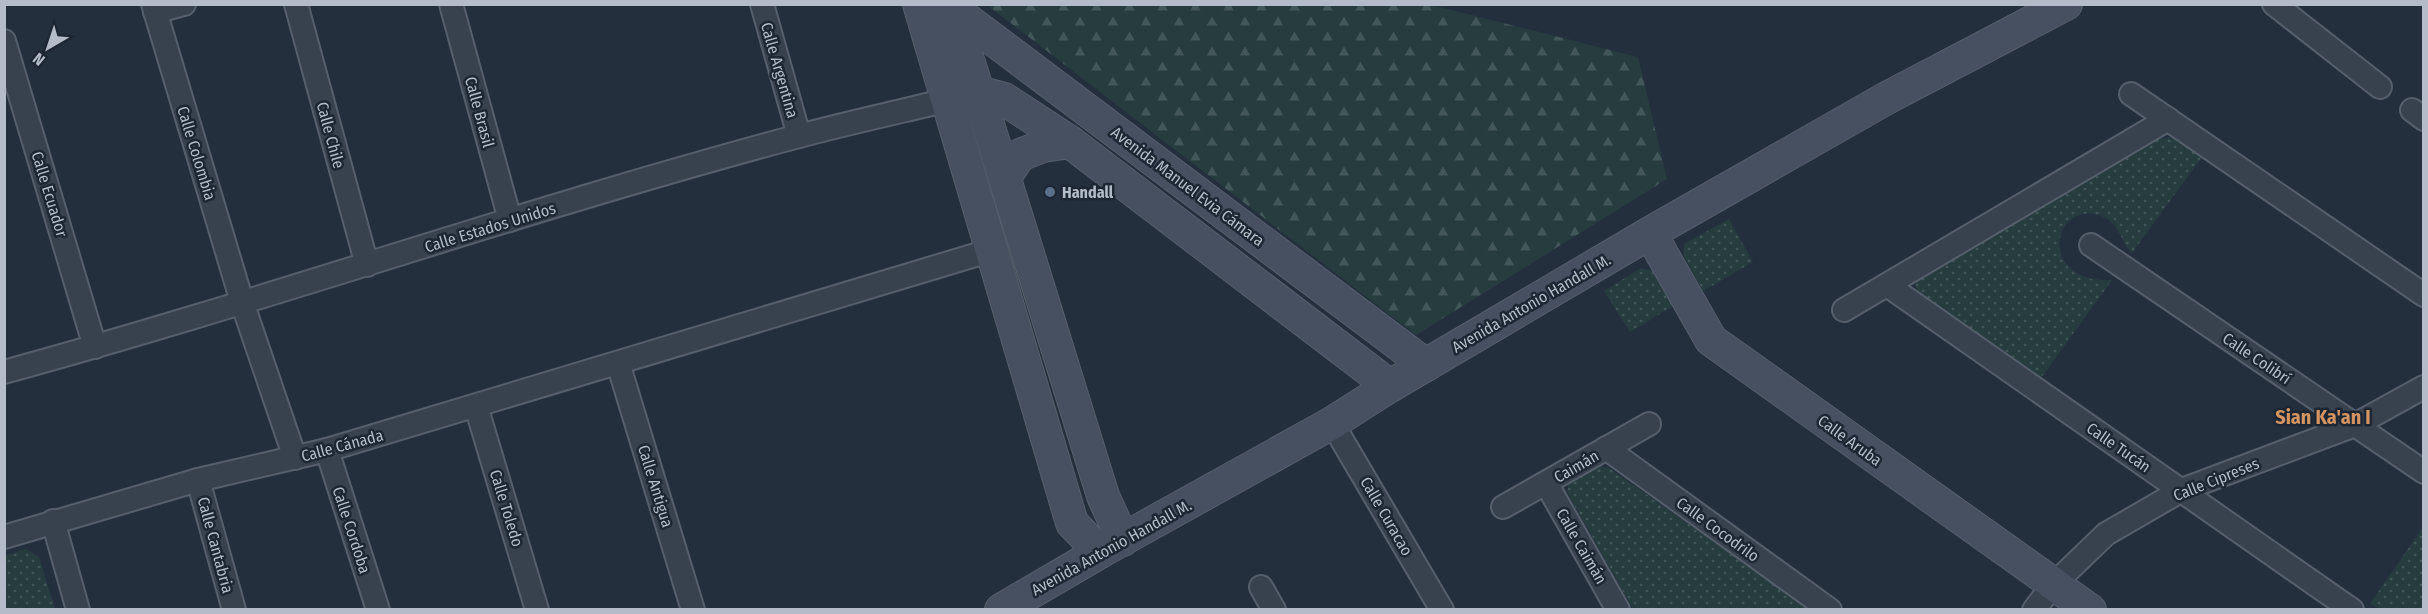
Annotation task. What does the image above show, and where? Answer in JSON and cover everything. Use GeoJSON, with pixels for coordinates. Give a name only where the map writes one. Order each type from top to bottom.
{"type":"FeatureCollection","features":[{"type":"Feature","properties":{"kind":"street"},"geometry":{"type":"LineString","coordinates":[[154,8],[184,4]]}},
{"type":"Feature","properties":{"kind":"street","name":"Calle Chile"},"geometry":{"type":"LineString","coordinates":[[296,4],[367,265]]}},
{"type":"Feature","properties":{"kind":"street","name":"Calle Brasil"},"geometry":{"type":"LineString","coordinates":[[451,4],[510,220]]}},
{"type":"Feature","properties":{"kind":"street","name":"Calle Argentina"},"geometry":{"type":"LineString","coordinates":[[762,4],[799,136]]}},
{"type":"Feature","properties":{"kind":"street"},"geometry":{"type":"LineString","coordinates":[[919,4],[1072,523],[1112,546]]}},
{"type":"Feature","properties":{"kind":"street","name":"Avenida Antonio Handall M."},"geometry":{"type":"LineString","coordinates":[[1001,609],[1332,423],[1425,365],[1650,233],[1885,99],[2066,4]]}},
{"type":"Feature","properties":{"kind":"street"},"geometry":{"type":"LineString","coordinates":[[2274,4],[2380,87]]}},
{"type":"Feature","properties":{"kind":"street","name":"Avenida Manuel Evia Cámara"},"geometry":{"type":"LineString","coordinates":[[949,6],[1005,177],[1103,496],[1112,546]]}},
{"type":"Feature","properties":{"kind":"street","name":"Avenida Manuel Evia Cámara"},"geometry":{"type":"LineString","coordinates":[[949,6],[1425,365]]}},
{"type":"Feature","properties":{"kind":"street","name":"Calle Colombia"},"geometry":{"type":"LineString","coordinates":[[154,8],[242,302],[295,458]]}},
{"type":"Feature","properties":{"kind":"street","name":"Calle Ecuador"},"geometry":{"type":"LineString","coordinates":[[4,41],[95,347]]}},
{"type":"Feature","properties":{"kind":"street"},"geometry":{"type":"LineString","coordinates":[[978,92],[1004,99],[1070,142],[1390,386]]}},
{"type":"Feature","properties":{"kind":"street","name":"Calle Estados Unidos"},"geometry":{"type":"LineString","coordinates":[[4,372],[95,347],[510,220],[799,136],[978,92]]}},
{"type":"Feature","properties":{"kind":"street"},"geometry":{"type":"LineString","coordinates":[[2132,94],[2424,295]]}},
{"type":"Feature","properties":{"kind":"street"},"geometry":{"type":"LineString","coordinates":[[1844,310],[2168,119]]}},
{"type":"Feature","properties":{"kind":"street"},"geometry":{"type":"LineString","coordinates":[[1005,177],[1020,155],[1043,146],[1070,142]]}},
{"type":"Feature","properties":{"kind":"street","name":"Calle Aruba"},"geometry":{"type":"LineString","coordinates":[[1650,233],[1711,340],[2053,585],[2090,609]]}},
{"type":"Feature","properties":{"kind":"street","name":"Calle Colibrí"},"geometry":{"type":"LineString","coordinates":[[2091,245],[2424,472]]}},
{"type":"Feature","properties":{"kind":"street","name":"Calle Cánada"},"geometry":{"type":"LineString","coordinates":[[4,537],[198,480],[327,450],[992,250]]}},
{"type":"Feature","properties":{"kind":"street","name":"Calle Tucán"},"geometry":{"type":"LineString","coordinates":[[1887,285],[2352,609]]}},
{"type":"Feature","properties":{"kind":"street","name":"Calle Antigua"},"geometry":{"type":"LineString","coordinates":[[618,363],[693,609]]}},
{"type":"Feature","properties":{"kind":"street","name":"Calle Cipreses"},"geometry":{"type":"LineString","coordinates":[[2034,609],[2053,585],[2106,534],[2182,490],[2355,425],[2424,387]]}},
{"type":"Feature","properties":{"kind":"street","name":"Calle Toledo"},"geometry":{"type":"LineString","coordinates":[[476,406],[537,609]]}},
{"type":"Feature","properties":{"kind":"street","name":"Calle Curacao"},"geometry":{"type":"LineString","coordinates":[[1332,423],[1442,609]]}},
{"type":"Feature","properties":{"kind":"street","name":"Caimán"},"geometry":{"type":"LineString","coordinates":[[1503,507],[1649,424]]}},
{"type":"Feature","properties":{"kind":"street","name":"Calle Cocodrilo"},"geometry":{"type":"LineString","coordinates":[[1606,448],[1830,609]]}},
{"type":"Feature","properties":{"kind":"street","name":"Calle Cordoba"},"geometry":{"type":"LineString","coordinates":[[327,450],[378,609]]}},
{"type":"Feature","properties":{"kind":"street","name":"Calle Cantabria"},"geometry":{"type":"LineString","coordinates":[[198,480],[234,609]]}},
{"type":"Feature","properties":{"kind":"street","name":"Calle Caimán"},"geometry":{"type":"LineString","coordinates":[[1546,483],[1618,609]]}},
{"type":"Feature","properties":{"kind":"street"},"geometry":{"type":"LineString","coordinates":[[53,521],[78,609]]}},
{"type":"Feature","properties":{"kind":"street"},"geometry":{"type":"LineString","coordinates":[[1261,587],[1274,609]]}},
{"type":"Feature","properties":{"kind":"green space"},"geometry":{"type":"Polygon","coordinates":[[[987,5],[1431,5],[1638,57],[1667,179],[1416,335],[987,5]]]}},
{"type":"Feature","properties":{"kind":"green space"},"geometry":{"type":"Polygon","coordinates":[[[2173,137],[2202,157],[2132,253],[2117,229],[2104,217],[2087,214],[2073,218],[2064,228],[2060,242],[2062,256],[2071,269],[2087,278],[2112,280],[2041,378],[1917,291],[1915,281],[2159,139],[2173,137]]]}},
{"type":"Feature","properties":{"kind":"green space"},"geometry":{"type":"Polygon","coordinates":[[[1729,219],[1753,262],[1703,291],[1684,257],[1684,244],[1729,219]]]}},
{"type":"Feature","properties":{"kind":"green space"},"geometry":{"type":"Polygon","coordinates":[[[1641,268],[1656,272],[1676,304],[1630,332],[1604,291],[1641,268]]]}},
{"type":"Feature","properties":{"kind":"green space"},"geometry":{"type":"Polygon","coordinates":[[[1595,466],[1609,468],[1809,609],[1633,609],[1567,492],[1569,481],[1595,466]]]}},
{"type":"Feature","properties":{"kind":"green space"},"geometry":{"type":"Polygon","coordinates":[[[2423,527],[2423,609],[2380,609],[2370,604],[2423,527]]]}},
{"type":"Feature","properties":{"kind":"green space"},"geometry":{"type":"Polygon","coordinates":[[[26,549],[39,557],[55,609],[5,609],[5,555],[26,549]]]}},
{"type":"Feature","properties":{"kind":"place","name":"Handall"},"geometry":{"type":"Point","coordinates":[1050,192]}},
{"type":"Feature","properties":{"kind":"district","name":"Sian Ka'an I"},"geometry":{"type":"Point","coordinates":[2323,417]}}]}
